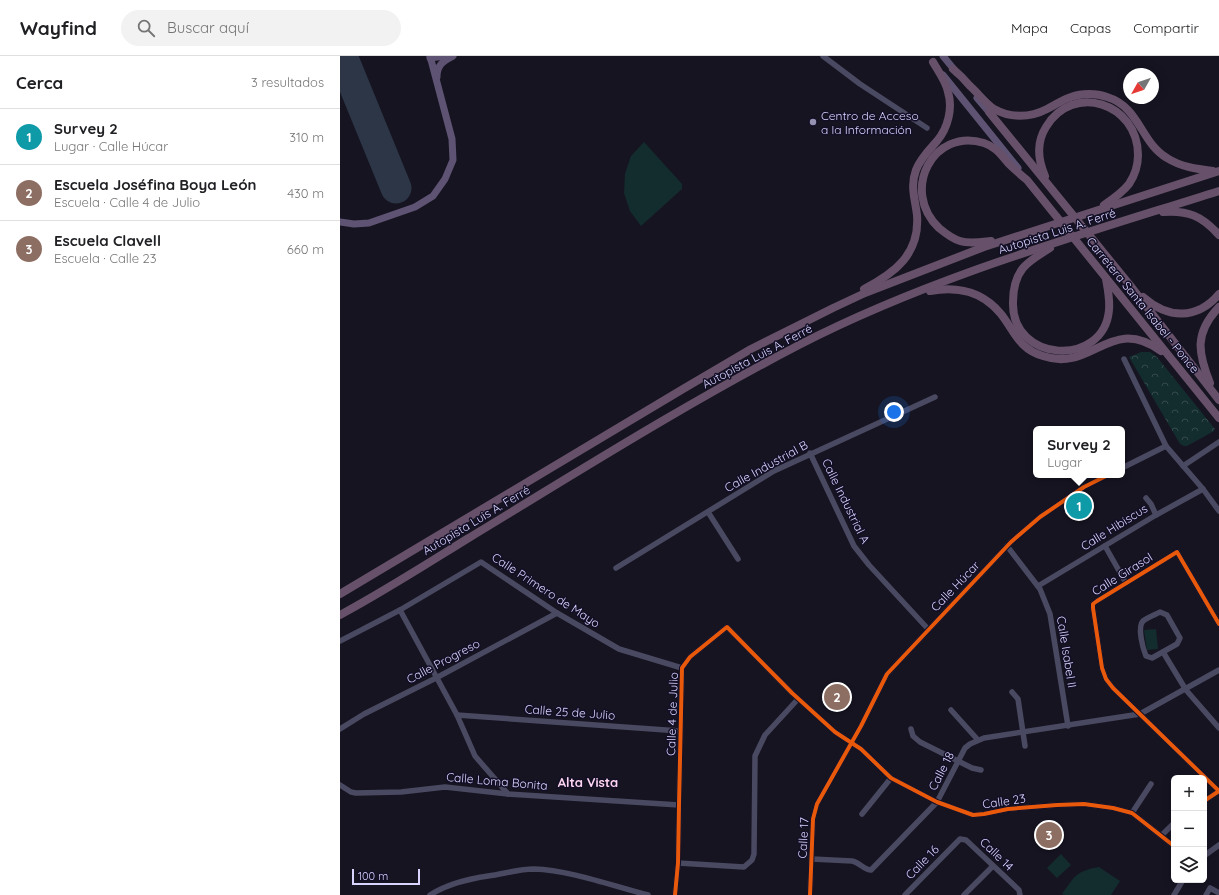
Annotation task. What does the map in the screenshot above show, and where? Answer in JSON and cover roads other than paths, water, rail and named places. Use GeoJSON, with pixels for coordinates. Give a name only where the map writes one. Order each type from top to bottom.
{"type":"FeatureCollection","features":[{"type":"Feature","properties":{"kind":"highway"},"geometry":{"type":"LineString","coordinates":[[833,308],[847,296],[871,285],[892,272],[908,257],[912,248],[917,224],[913,191],[913,182],[916,170],[924,156],[941,136],[949,115],[948,92],[930,59]]}},
{"type":"Feature","properties":{"kind":"highway"},"geometry":{"type":"LineString","coordinates":[[953,69],[986,103],[994,109],[1012,115],[1031,115],[1042,112],[1070,97],[1078,95],[1097,95],[1111,98],[1126,107],[1149,141],[1166,158],[1189,168],[1217,171]]}},
{"type":"Feature","properties":{"kind":"highway"},"geometry":{"type":"LineString","coordinates":[[1050,186],[1042,168],[1038,151],[1043,132],[1047,125],[1065,108],[1074,104],[1084,102],[1100,104],[1113,109],[1123,117],[1134,131],[1137,142],[1138,158],[1136,169],[1129,183],[1117,196],[1095,211]]}},
{"type":"Feature","properties":{"kind":"highway","name":"Carretera Santa Isabel - Ponce"},"geometry":{"type":"LineString","coordinates":[[989,112],[1129,284],[1216,396]]}},
{"type":"Feature","properties":{"kind":"highway"},"geometry":{"type":"LineString","coordinates":[[1007,240],[977,242],[960,241],[942,231],[928,215],[924,207],[921,186],[923,176],[931,161],[944,148],[964,141],[974,141],[984,143],[994,148],[1027,180]]}},
{"type":"Feature","properties":{"kind":"highway","name":"Autopista Luis A. Ferré"},"geometry":{"type":"LineString","coordinates":[[340,594],[683,388],[751,349],[833,308],[886,285],[984,247],[1217,171]]}},
{"type":"Feature","properties":{"kind":"highway","name":"Carretera Santa Isabel - Ponce"},"geometry":{"type":"LineString","coordinates":[[1027,180],[1219,418]]}},
{"type":"Feature","properties":{"kind":"highway","name":"Autopista Luis A. Ferré"},"geometry":{"type":"LineString","coordinates":[[340,615],[677,412],[800,344],[870,311],[956,277],[1105,227],[1219,191]]}},
{"type":"Feature","properties":{"kind":"highway"},"geometry":{"type":"LineString","coordinates":[[1152,212],[1179,211],[1192,214],[1210,225],[1219,235]]}},
{"type":"Feature","properties":{"kind":"highway"},"geometry":{"type":"LineString","coordinates":[[1057,243],[1035,257],[1024,268],[1019,274],[1014,288],[1013,306],[1018,326],[1024,336],[1032,342],[1049,350],[1059,352],[1075,350],[1090,343],[1103,329],[1107,320],[1110,296],[1106,278]]}},
{"type":"Feature","properties":{"kind":"highway"},"geometry":{"type":"LineString","coordinates":[[1129,284],[1157,308],[1172,313],[1182,314],[1194,312],[1209,304],[1219,294]]}},
{"type":"Feature","properties":{"kind":"highway"},"geometry":{"type":"LineString","coordinates":[[870,311],[929,292],[959,289],[978,296],[994,307],[1021,344],[1042,356],[1052,359],[1071,359],[1087,354],[1112,341],[1136,339],[1154,346],[1162,352],[1184,375]]}},
{"type":"Feature","properties":{"kind":"highway"},"geometry":{"type":"LineString","coordinates":[[1216,396],[1201,359],[1200,348],[1201,338],[1208,321],[1219,307]]}},
{"type":"Feature","properties":{"kind":"main road"},"geometry":{"type":"LineString","coordinates":[[340,222],[362,224],[394,215],[427,200],[442,185],[451,166],[453,153],[451,132],[430,57],[444,56]]}},
{"type":"Feature","properties":{"kind":"main road"},"geometry":{"type":"LineString","coordinates":[[438,85],[437,73],[440,65],[444,60],[453,56]]}},
{"type":"Feature","properties":{"kind":"main road","name":"Carretera Santa Isabel - Ponce"},"geometry":{"type":"LineString","coordinates":[[943,56],[989,112]]}},
{"type":"Feature","properties":{"kind":"main road","name":"Carretera Santa Isabel - Ponce"},"geometry":{"type":"LineString","coordinates":[[930,59],[1027,180]]}},
{"type":"Feature","properties":{"kind":"street"},"geometry":{"type":"LineString","coordinates":[[822,56],[860,84],[927,128]]}},
{"type":"Feature","properties":{"kind":"street"},"geometry":{"type":"LineString","coordinates":[[1124,358],[1166,446],[1203,489],[1219,511]]}},
{"type":"Feature","properties":{"kind":"street","name":"Calle Industrial B"},"geometry":{"type":"LineString","coordinates":[[616,568],[774,471],[935,397]]}},
{"type":"Feature","properties":{"kind":"street"},"geometry":{"type":"LineString","coordinates":[[1182,466],[1219,442]]}},
{"type":"Feature","properties":{"kind":"street"},"geometry":{"type":"LineString","coordinates":[[1125,466],[1166,446]]}},
{"type":"Feature","properties":{"kind":"street","name":"Calle Industrial A"},"geometry":{"type":"LineString","coordinates":[[810,454],[854,546],[869,565],[928,629]]}},
{"type":"Feature","properties":{"kind":"street","name":"Calle Húcar"},"geometry":{"type":"LineString","coordinates":[[851,744],[887,674],[928,629],[1007,546],[1040,517],[1084,487],[1102,478]]}},
{"type":"Feature","properties":{"kind":"street","name":"Calle Hibiscus"},"geometry":{"type":"LineString","coordinates":[[1038,586],[1156,515],[1203,489]]}},
{"type":"Feature","properties":{"kind":"street"},"geometry":{"type":"LineString","coordinates":[[1146,498],[1151,504],[1156,515]]}},
{"type":"Feature","properties":{"kind":"street"},"geometry":{"type":"LineString","coordinates":[[708,512],[738,559]]}},
{"type":"Feature","properties":{"kind":"street","name":"Calle Isabel II"},"geometry":{"type":"LineString","coordinates":[[1007,546],[1038,586],[1050,614],[1068,726]]}},
{"type":"Feature","properties":{"kind":"street"},"geometry":{"type":"LineString","coordinates":[[1104,546],[1126,583]]}},
{"type":"Feature","properties":{"kind":"street","name":"Calle Girasol"},"geometry":{"type":"LineString","coordinates":[[1219,624],[1177,552],[1097,601],[1093,608],[1102,668],[1106,679],[1113,688],[1219,791]]}},
{"type":"Feature","properties":{"kind":"street","name":"Calle Primero de Mayo"},"geometry":{"type":"LineString","coordinates":[[340,641],[400,610],[481,562],[557,612],[620,649],[682,668]]}},
{"type":"Feature","properties":{"kind":"street"},"geometry":{"type":"LineString","coordinates":[[400,610],[457,715],[474,756],[508,794]]}},
{"type":"Feature","properties":{"kind":"street","name":"Calle Progreso"},"geometry":{"type":"LineString","coordinates":[[340,729],[364,714],[436,678],[557,612]]}},
{"type":"Feature","properties":{"kind":"street"},"geometry":{"type":"LineString","coordinates":[[1160,612],[1167,615],[1180,638],[1177,644],[1163,652],[1152,658],[1146,656],[1143,648],[1140,626],[1142,622],[1160,612]]}},
{"type":"Feature","properties":{"kind":"street","name":"Calle 4 de Julio"},"geometry":{"type":"LineString","coordinates":[[676,895],[682,668],[690,657],[727,627],[798,699],[835,732],[851,744]]}},
{"type":"Feature","properties":{"kind":"street"},"geometry":{"type":"LineString","coordinates":[[1163,652],[1186,690],[1219,728]]}},
{"type":"Feature","properties":{"kind":"street","name":"Calle 18"},"geometry":{"type":"LineString","coordinates":[[812,859],[852,860],[868,870],[871,870],[937,802],[965,748],[978,740],[1140,714],[1186,690],[1219,670]]}},
{"type":"Feature","properties":{"kind":"street"},"geometry":{"type":"LineString","coordinates":[[1012,692],[1018,699],[1025,746]]}},
{"type":"Feature","properties":{"kind":"street"},"geometry":{"type":"LineString","coordinates":[[678,863],[744,866],[752,860],[754,854],[755,756],[765,735],[798,699]]}},
{"type":"Feature","properties":{"kind":"street"},"geometry":{"type":"LineString","coordinates":[[951,710],[978,740]]}},
{"type":"Feature","properties":{"kind":"street","name":"Calle 25 de Julio"},"geometry":{"type":"LineString","coordinates":[[457,715],[680,731]]}},
{"type":"Feature","properties":{"kind":"street"},"geometry":{"type":"LineString","coordinates":[[911,729],[913,736],[920,742],[972,768],[981,770]]}},
{"type":"Feature","properties":{"kind":"street","name":"Calle 23"},"geometry":{"type":"LineString","coordinates":[[851,744],[861,749],[891,778],[937,802],[973,815],[1008,809],[1084,804],[1113,808],[1132,813]]}},
{"type":"Feature","properties":{"kind":"street","name":"Calle 17"},"geometry":{"type":"LineString","coordinates":[[810,895],[813,819],[817,804],[851,744]]}},
{"type":"Feature","properties":{"kind":"street"},"geometry":{"type":"LineString","coordinates":[[862,814],[891,778]]}},
{"type":"Feature","properties":{"kind":"street"},"geometry":{"type":"LineString","coordinates":[[1151,784],[1132,813],[1171,843]]}},
{"type":"Feature","properties":{"kind":"street","name":"Calle Loma Bonita"},"geometry":{"type":"LineString","coordinates":[[340,785],[351,792],[401,792],[445,787],[508,794],[679,805]]}},
{"type":"Feature","properties":{"kind":"street"},"geometry":{"type":"LineString","coordinates":[[1207,799],[1219,791]]}},
{"type":"Feature","properties":{"kind":"street"},"geometry":{"type":"LineString","coordinates":[[1162,835],[1171,826]]}},
{"type":"Feature","properties":{"kind":"street","name":"Calle 14"},"geometry":{"type":"LineString","coordinates":[[955,844],[960,840],[966,840],[1019,890],[1020,895]]}},
{"type":"Feature","properties":{"kind":"street","name":"Calle 16"},"geometry":{"type":"LineString","coordinates":[[905,895],[955,844]]}},
{"type":"Feature","properties":{"kind":"street"},"geometry":{"type":"LineString","coordinates":[[1207,854],[1219,845]]}},
{"type":"Feature","properties":{"kind":"street"},"geometry":{"type":"LineString","coordinates":[[964,895],[993,866]]}},
{"type":"Feature","properties":{"kind":"street"},"geometry":{"type":"LineString","coordinates":[[430,895],[441,888],[476,878],[533,869],[569,874],[648,895]]}},
{"type":"Feature","properties":{"kind":"street"},"geometry":{"type":"LineString","coordinates":[[1174,895],[1181,883]]}},
{"type":"Feature","properties":{"kind":"street"},"geometry":{"type":"LineString","coordinates":[[1206,895],[1210,888],[1219,893]]}},
{"type":"Feature","properties":{"kind":"place","name":"Centro de Acceso a la Información"},"geometry":{"type":"Point","coordinates":[813,122]}},
{"type":"Feature","properties":{"kind":"place","name":"Survey 2"},"geometry":{"type":"Point","coordinates":[1079,506]}},
{"type":"Feature","properties":{"kind":"place","name":"Escuela Joséfina Boya León"},"geometry":{"type":"Point","coordinates":[837,697]}},
{"type":"Feature","properties":{"kind":"place","name":"Escuela Clavell"},"geometry":{"type":"Point","coordinates":[1049,835]}},
{"type":"Feature","properties":{"kind":"district","name":"Alta Vista"},"geometry":{"type":"Point","coordinates":[588,782]}}]}
